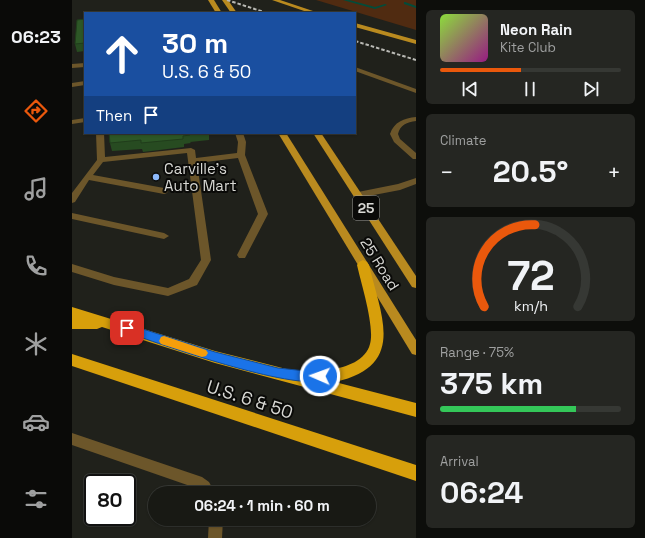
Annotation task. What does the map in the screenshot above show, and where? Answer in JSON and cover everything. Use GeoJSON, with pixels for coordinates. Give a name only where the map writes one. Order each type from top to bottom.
{"type":"FeatureCollection","features":[{"type":"Feature","properties":{"kind":"highway"},"geometry":{"type":"LineString","coordinates":[[215,357],[278,372],[308,377],[348,373],[361,366],[369,358],[377,344],[378,331],[363,265]]}},
{"type":"Feature","properties":{"kind":"highway","name":"U.S. 6 & 50"},"geometry":{"type":"LineString","coordinates":[[72,312],[215,357],[416,410]]}},
{"type":"Feature","properties":{"kind":"highway"},"geometry":{"type":"LineString","coordinates":[[72,323],[112,324]]}},
{"type":"Feature","properties":{"kind":"highway","name":"U.S. 6 & 50"},"geometry":{"type":"LineString","coordinates":[[72,360],[416,473]]}},
{"type":"Feature","properties":{"kind":"main road"},"geometry":{"type":"LineString","coordinates":[[211,0],[218,12]]}},
{"type":"Feature","properties":{"kind":"main road"},"geometry":{"type":"LineString","coordinates":[[225,0],[233,12]]}},
{"type":"Feature","properties":{"kind":"main road"},"geometry":{"type":"LineString","coordinates":[[275,0],[313,12]]}},
{"type":"Feature","properties":{"kind":"main road"},"geometry":{"type":"LineString","coordinates":[[296,0],[323,12]]}},
{"type":"Feature","properties":{"kind":"main road"},"geometry":{"type":"LineString","coordinates":[[357,26],[416,42]]}},
{"type":"Feature","properties":{"kind":"main road","name":"25 Road"},"geometry":{"type":"LineString","coordinates":[[282,134],[288,146],[301,163],[416,350]]}},
{"type":"Feature","properties":{"kind":"main road","name":"25 Road"},"geometry":{"type":"LineString","coordinates":[[318,134],[416,284]]}},
{"type":"Feature","properties":{"kind":"street"},"geometry":{"type":"LineString","coordinates":[[72,66],[84,65]]}},
{"type":"Feature","properties":{"kind":"street"},"geometry":{"type":"LineString","coordinates":[[356,69],[416,91]]}},
{"type":"Feature","properties":{"kind":"street"},"geometry":{"type":"LineString","coordinates":[[72,85],[84,84]]}},
{"type":"Feature","properties":{"kind":"street"},"geometry":{"type":"LineString","coordinates":[[416,118],[399,124],[395,129],[394,134],[397,140],[416,156]]}},
{"type":"Feature","properties":{"kind":"street"},"geometry":{"type":"LineString","coordinates":[[72,122],[84,120]]}},
{"type":"Feature","properties":{"kind":"street"},"geometry":{"type":"LineString","coordinates":[[72,200],[86,178],[101,160],[100,134]]}},
{"type":"Feature","properties":{"kind":"street"},"geometry":{"type":"LineString","coordinates":[[239,134],[242,142],[241,155],[263,214],[242,255]]}},
{"type":"Feature","properties":{"kind":"street"},"geometry":{"type":"LineString","coordinates":[[72,268],[114,281],[168,292],[193,282],[206,260],[191,150],[101,160]]}},
{"type":"Feature","properties":{"kind":"street"},"geometry":{"type":"LineString","coordinates":[[192,161],[241,155]]}},
{"type":"Feature","properties":{"kind":"street"},"geometry":{"type":"LineString","coordinates":[[86,178],[164,191]]}},
{"type":"Feature","properties":{"kind":"street"},"geometry":{"type":"LineString","coordinates":[[358,195],[400,187],[416,181]]}},
{"type":"Feature","properties":{"kind":"street"},"geometry":{"type":"LineString","coordinates":[[72,216],[164,236]]}},
{"type":"Feature","properties":{"kind":"street"},"geometry":{"type":"LineString","coordinates":[[72,439],[197,482],[203,486]]}},
{"type":"Feature","properties":{"kind":"street"},"geometry":{"type":"LineString","coordinates":[[215,538],[216,526]]}},
{"type":"Feature","properties":{"kind":"shaded area"},"geometry":{"type":"Polygon","coordinates":[[[316,0],[416,0],[416,30],[316,0]]]}},
{"type":"Feature","properties":{"kind":"building"},"geometry":{"type":"Polygon","coordinates":[[[84,19],[84,43],[75,44],[77,20],[84,19]]]}},
{"type":"Feature","properties":{"kind":"building"},"geometry":{"type":"Polygon","coordinates":[[[109,134],[190,135],[183,136],[183,139],[141,143],[141,140],[110,143],[109,134]]]}},
{"type":"Feature","properties":{"kind":"waterway"},"geometry":{"type":"LineString","coordinates":[[345,0],[375,8],[385,5]]}},
{"type":"Feature","properties":{"kind":"waterway"},"geometry":{"type":"LineString","coordinates":[[405,3],[416,7]]}},
{"type":"Feature","properties":{"kind":"railway"},"geometry":{"type":"LineString","coordinates":[[227,0],[264,12]]}},
{"type":"Feature","properties":{"kind":"railway"},"geometry":{"type":"LineString","coordinates":[[356,41],[416,60]]}},
{"type":"Feature","properties":{"kind":"slow traffic"},"geometry":{"type":"LineString","coordinates":[[164,341],[202,353]]}},
{"type":"Feature","properties":{"kind":"place","name":"Carville's Auto Mart"},"geometry":{"type":"Point","coordinates":[156,177]}},
{"type":"Feature","properties":{"kind":"route"},"geometry":{"type":"LineString","coordinates":[[127,328],[215,357],[278,372],[308,377],[320,376]]}}]}
